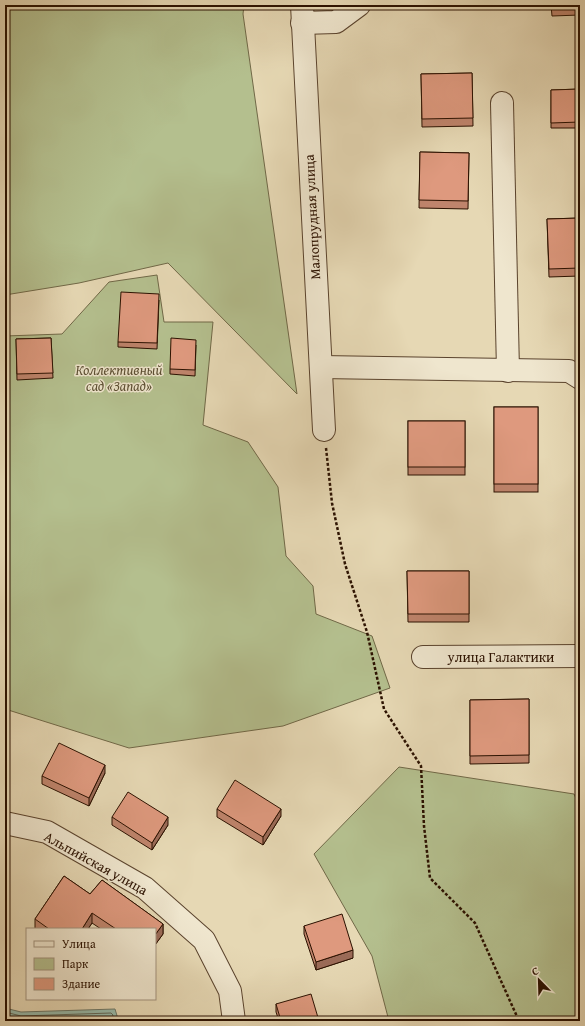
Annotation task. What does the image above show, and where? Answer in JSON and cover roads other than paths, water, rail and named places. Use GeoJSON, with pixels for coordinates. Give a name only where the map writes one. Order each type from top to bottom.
{"type":"FeatureCollection","features":[{"type":"Feature","properties":{"kind":"street"},"geometry":{"type":"LineString","coordinates":[[302,14],[336,22],[359,5]]}},
{"type":"Feature","properties":{"kind":"street","name":"Малопрудная улица"},"geometry":{"type":"LineString","coordinates":[[302,14],[324,430]]}},
{"type":"Feature","properties":{"kind":"street"},"geometry":{"type":"LineString","coordinates":[[502,103],[508,371]]}},
{"type":"Feature","properties":{"kind":"street"},"geometry":{"type":"LineString","coordinates":[[321,368],[569,371],[580,378]]}},
{"type":"Feature","properties":{"kind":"street","name":"улица Галактики"},"geometry":{"type":"LineString","coordinates":[[423,657],[580,656]]}},
{"type":"Feature","properties":{"kind":"street","name":"Альпийская улица"},"geometry":{"type":"LineString","coordinates":[[5,823],[47,832],[145,888],[204,940],[230,992],[234,1021]]}},
{"type":"Feature","properties":{"kind":"water"},"geometry":{"type":"Polygon","coordinates":[[[5,1008],[21,1012],[115,1009],[118,1019],[107,1021],[5,1021],[5,1008]]]}},
{"type":"Feature","properties":{"kind":"park label","name":"Коллективный сад «Запад»"},"geometry":{"type":"Point","coordinates":[119,378]}}]}
